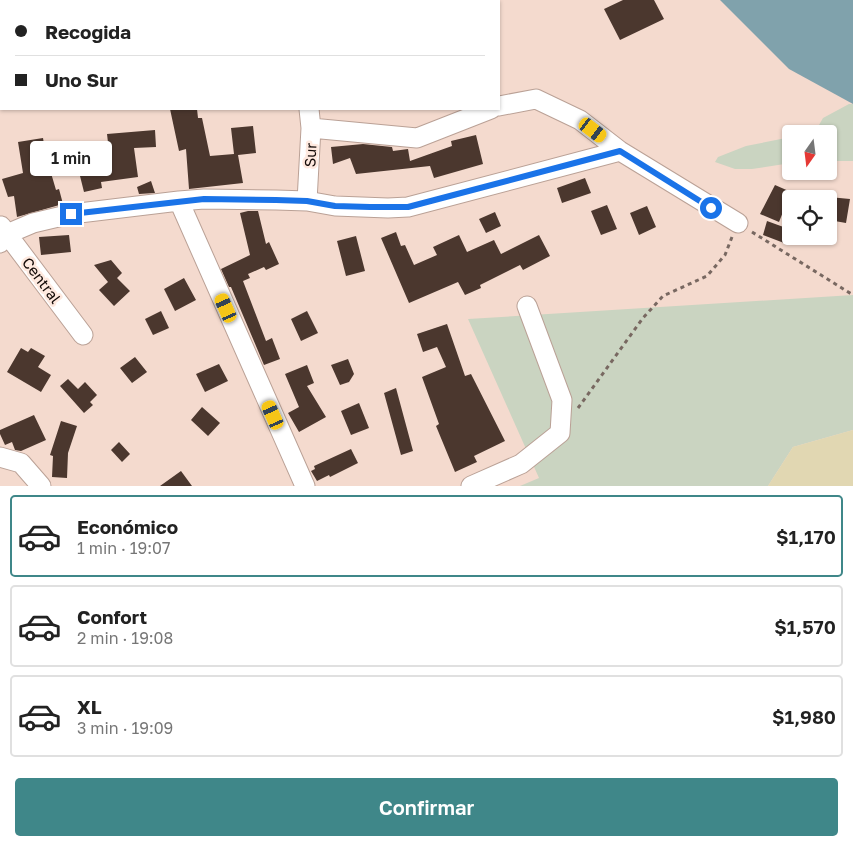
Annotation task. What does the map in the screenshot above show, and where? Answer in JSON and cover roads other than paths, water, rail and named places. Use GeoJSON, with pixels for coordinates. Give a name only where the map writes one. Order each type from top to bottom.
{"type":"FeatureCollection","features":[{"type":"Feature","properties":{"kind":"street"},"geometry":{"type":"LineString","coordinates":[[500,106],[536,99],[580,120],[620,151],[738,223]]}},
{"type":"Feature","properties":{"kind":"street","name":"Sur"},"geometry":{"type":"LineString","coordinates":[[307,201],[311,128],[309,110]]}},
{"type":"Feature","properties":{"kind":"street"},"geometry":{"type":"LineString","coordinates":[[311,128],[417,138],[487,110]]}},
{"type":"Feature","properties":{"kind":"street"},"geometry":{"type":"LineString","coordinates":[[2,234],[33,223],[71,214],[204,199],[307,201],[335,206],[408,207],[620,151]]}},
{"type":"Feature","properties":{"kind":"street"},"geometry":{"type":"LineString","coordinates":[[180,201],[304,486]]}},
{"type":"Feature","properties":{"kind":"street","name":"Central"},"geometry":{"type":"LineString","coordinates":[[2,234],[83,335]]}},
{"type":"Feature","properties":{"kind":"street"},"geometry":{"type":"LineString","coordinates":[[471,486],[521,464],[560,433],[562,400],[527,306]]}},
{"type":"Feature","properties":{"kind":"street"},"geometry":{"type":"LineString","coordinates":[[0,457],[21,463],[41,486]]}},
{"type":"Feature","properties":{"kind":"water"},"geometry":{"type":"Polygon","coordinates":[[[720,0],[853,0],[853,104],[789,69],[720,0]]]}}]}
